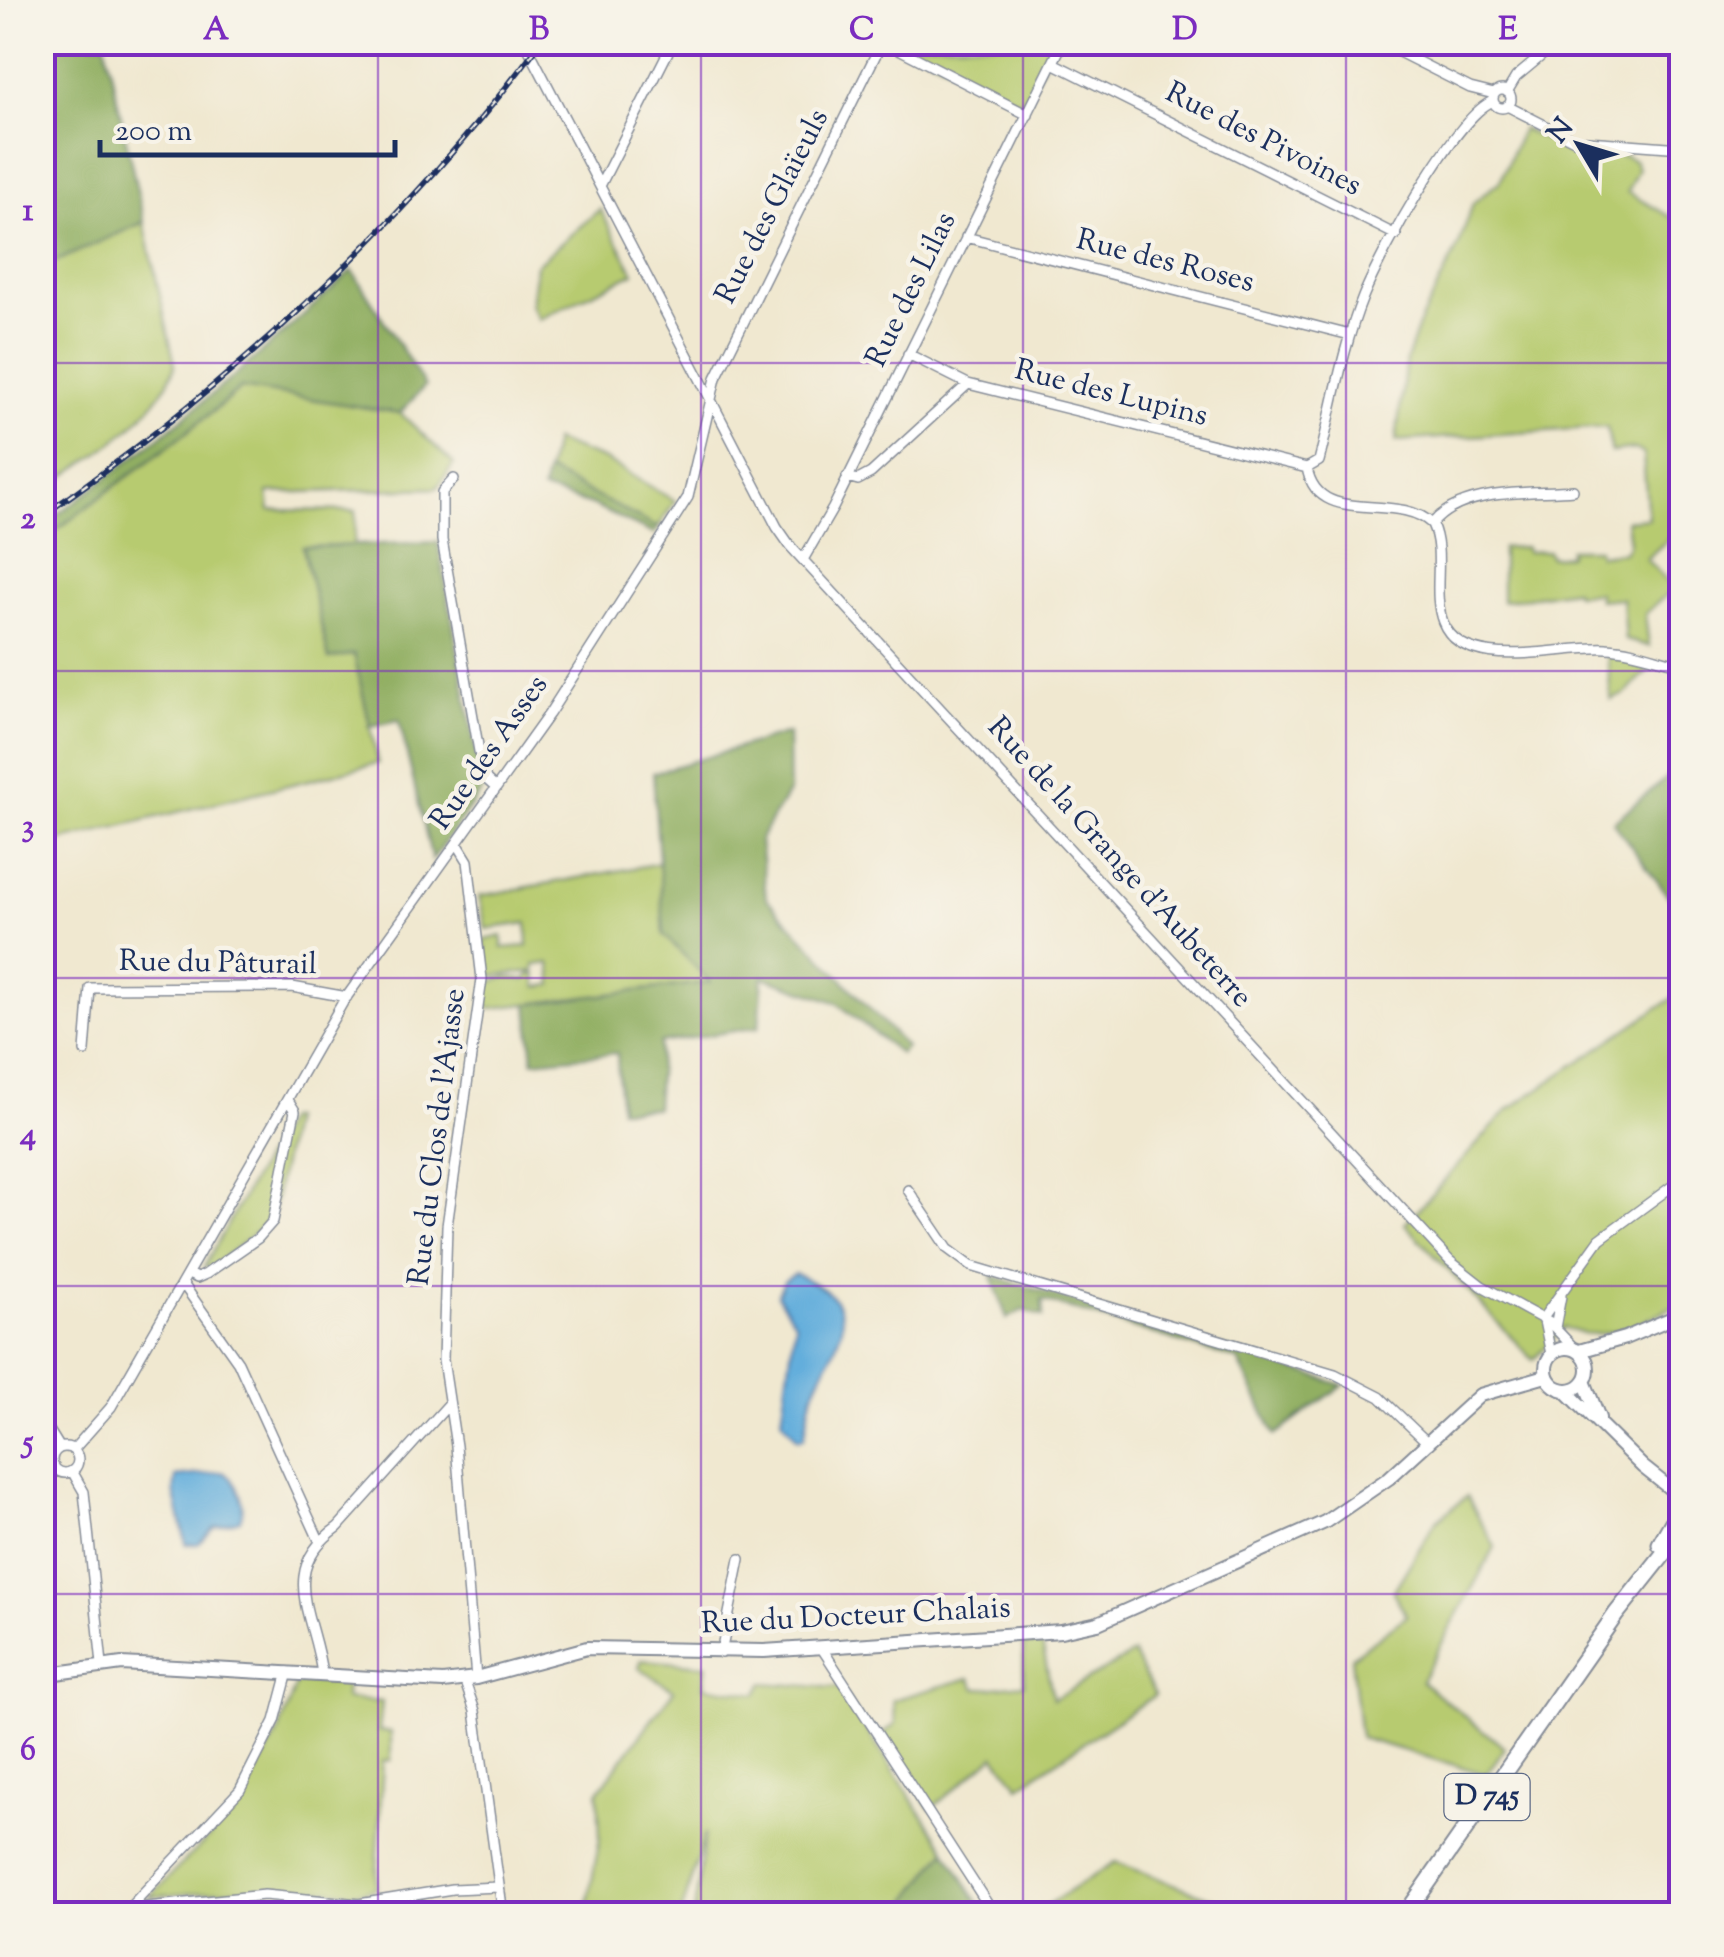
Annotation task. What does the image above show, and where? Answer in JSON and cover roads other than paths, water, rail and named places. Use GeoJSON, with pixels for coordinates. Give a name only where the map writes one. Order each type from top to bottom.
{"type":"FeatureCollection","features":[{"type":"Feature","properties":{"kind":"main road"},"geometry":{"type":"LineString","coordinates":[[1680,1515],[1680,1491],[1642,1468],[1603,1424],[1546,1376],[1551,1354],[1625,1338],[1682,1314]]}},
{"type":"Feature","properties":{"kind":"main road"},"geometry":{"type":"LineString","coordinates":[[1576,1349],[1588,1368],[1584,1381],[1603,1424]]}},
{"type":"Feature","properties":{"kind":"main road","name":"Rue du Docteur Chalais"},"geometry":{"type":"LineString","coordinates":[[42,1676],[102,1664],[470,1679],[587,1648],[721,1653],[1061,1631],[1098,1623],[1325,1522],[1389,1478],[1480,1395],[1546,1376]]}},
{"type":"Feature","properties":{"kind":"main road"},"geometry":{"type":"LineString","coordinates":[[1565,1390],[1584,1381]]}},
{"type":"Feature","properties":{"kind":"main road","name":"D 745"},"geometry":{"type":"LineString","coordinates":[[1406,1914],[1632,1591],[1680,1515]]}},
{"type":"Feature","properties":{"kind":"main road","name":"D 745"},"geometry":{"type":"LineString","coordinates":[[1632,1591],[1682,1531]]}},
{"type":"Feature","properties":{"kind":"street"},"geometry":{"type":"LineString","coordinates":[[525,42],[710,395]]}},
{"type":"Feature","properties":{"kind":"street"},"geometry":{"type":"LineString","coordinates":[[600,184],[673,42]]}},
{"type":"Feature","properties":{"kind":"street"},"geometry":{"type":"LineString","coordinates":[[884,42],[1028,115]]}},
{"type":"Feature","properties":{"kind":"street","name":"Rue des Glaïeuls"},"geometry":{"type":"LineString","coordinates":[[710,395],[884,42]]}},
{"type":"Feature","properties":{"kind":"street","name":"Rue des Lilas"},"geometry":{"type":"LineString","coordinates":[[804,558],[1063,42]]}},
{"type":"Feature","properties":{"kind":"street"},"geometry":{"type":"LineString","coordinates":[[1379,42],[1493,97],[1497,107],[1507,106],[1574,140],[1682,148]]}},
{"type":"Feature","properties":{"kind":"street"},"geometry":{"type":"LineString","coordinates":[[1507,106],[1507,92],[1516,77],[1558,42]]}},
{"type":"Feature","properties":{"kind":"street","name":"Rue des Pivoines"},"geometry":{"type":"LineString","coordinates":[[1054,62],[1396,235]]}},
{"type":"Feature","properties":{"kind":"street"},"geometry":{"type":"LineString","coordinates":[[1507,92],[1478,109],[1440,159],[1364,296],[1350,335],[1320,461],[1306,468],[1310,485],[1321,497],[1371,509],[1403,508],[1432,524],[1439,550],[1439,608],[1444,626],[1464,646],[1492,653],[1605,648],[1682,665]]}},
{"type":"Feature","properties":{"kind":"street","name":"Rue des Roses"},"geometry":{"type":"LineString","coordinates":[[966,237],[1350,335]]}},
{"type":"Feature","properties":{"kind":"street","name":"Rue des Lupins"},"geometry":{"type":"LineString","coordinates":[[908,354],[968,384],[1306,468]]}},
{"type":"Feature","properties":{"kind":"street"},"geometry":{"type":"LineString","coordinates":[[848,477],[858,480],[871,473],[968,384]]}},
{"type":"Feature","properties":{"kind":"street","name":"Rue de la Grange d'Aubeterre"},"geometry":{"type":"LineString","coordinates":[[710,395],[776,527],[804,558],[1450,1261],[1482,1286],[1543,1318],[1576,1349]]}},
{"type":"Feature","properties":{"kind":"street","name":"Rue des Asses"},"geometry":{"type":"LineString","coordinates":[[73,1450],[103,1420],[347,997],[560,698],[688,497],[710,395]]}},
{"type":"Feature","properties":{"kind":"street"},"geometry":{"type":"LineString","coordinates":[[454,479],[442,492],[442,540],[480,757],[486,779],[496,788]]}},
{"type":"Feature","properties":{"kind":"street"},"geometry":{"type":"LineString","coordinates":[[1432,524],[1442,512],[1470,500],[1573,490]]}},
{"type":"Feature","properties":{"kind":"street","name":"Rue du Clos de l'Ajasse"},"geometry":{"type":"LineString","coordinates":[[457,843],[468,861],[482,979],[446,1244],[443,1360],[456,1446],[470,1679],[503,1914]]}},
{"type":"Feature","properties":{"kind":"street","name":"Rue du Pâturail"},"geometry":{"type":"LineString","coordinates":[[85,1051],[90,988],[292,988],[347,997]]}},
{"type":"Feature","properties":{"kind":"street"},"geometry":{"type":"LineString","coordinates":[[188,1274],[196,1278],[206,1274],[258,1238],[274,1221],[295,1111],[288,1100]]}},
{"type":"Feature","properties":{"kind":"street"},"geometry":{"type":"LineString","coordinates":[[1551,1354],[1543,1318],[1600,1239],[1682,1179]]}},
{"type":"Feature","properties":{"kind":"street"},"geometry":{"type":"LineString","coordinates":[[908,1190],[948,1249],[971,1266],[1335,1374],[1380,1398],[1429,1444]]}},
{"type":"Feature","properties":{"kind":"street"},"geometry":{"type":"LineString","coordinates":[[182,1284],[238,1362],[320,1540]]}},
{"type":"Feature","properties":{"kind":"street"},"geometry":{"type":"LineString","coordinates":[[1555,1328],[1562,1293]]}},
{"type":"Feature","properties":{"kind":"street"},"geometry":{"type":"LineString","coordinates":[[322,1674],[318,1644],[300,1588],[320,1540],[338,1526],[448,1405]]}},
{"type":"Feature","properties":{"kind":"street"},"geometry":{"type":"LineString","coordinates":[[42,1419],[60,1448],[73,1450],[78,1461],[72,1470],[61,1472],[48,1467],[60,1448]]}},
{"type":"Feature","properties":{"kind":"street"},"geometry":{"type":"LineString","coordinates":[[72,1470],[84,1492],[102,1664]]}},
{"type":"Feature","properties":{"kind":"street"},"geometry":{"type":"LineString","coordinates":[[721,1653],[740,1559]]}},
{"type":"Feature","properties":{"kind":"street"},"geometry":{"type":"LineString","coordinates":[[821,1647],[994,1914]]}},
{"type":"Feature","properties":{"kind":"street"},"geometry":{"type":"LineString","coordinates":[[128,1908],[240,1790],[275,1722],[288,1672]]}},
{"type":"Feature","properties":{"kind":"street"},"geometry":{"type":"LineString","coordinates":[[101,1914],[264,1895],[359,1904],[452,1889],[499,1888]]}},
{"type":"Feature","properties":{"kind":"water"},"geometry":{"type":"Polygon","coordinates":[[[795,1274],[833,1298],[842,1324],[812,1398],[804,1438],[798,1439],[782,1419],[795,1323],[777,1295],[784,1281],[795,1274]]]}},
{"type":"Feature","properties":{"kind":"water"},"geometry":{"type":"Polygon","coordinates":[[[223,1472],[240,1493],[240,1520],[215,1527],[198,1544],[186,1544],[174,1491],[176,1477],[223,1472]]]}},
{"type":"Feature","properties":{"kind":"railway"},"geometry":{"type":"LineString","coordinates":[[42,516],[180,413],[311,299],[431,176],[541,42]]}}]}
